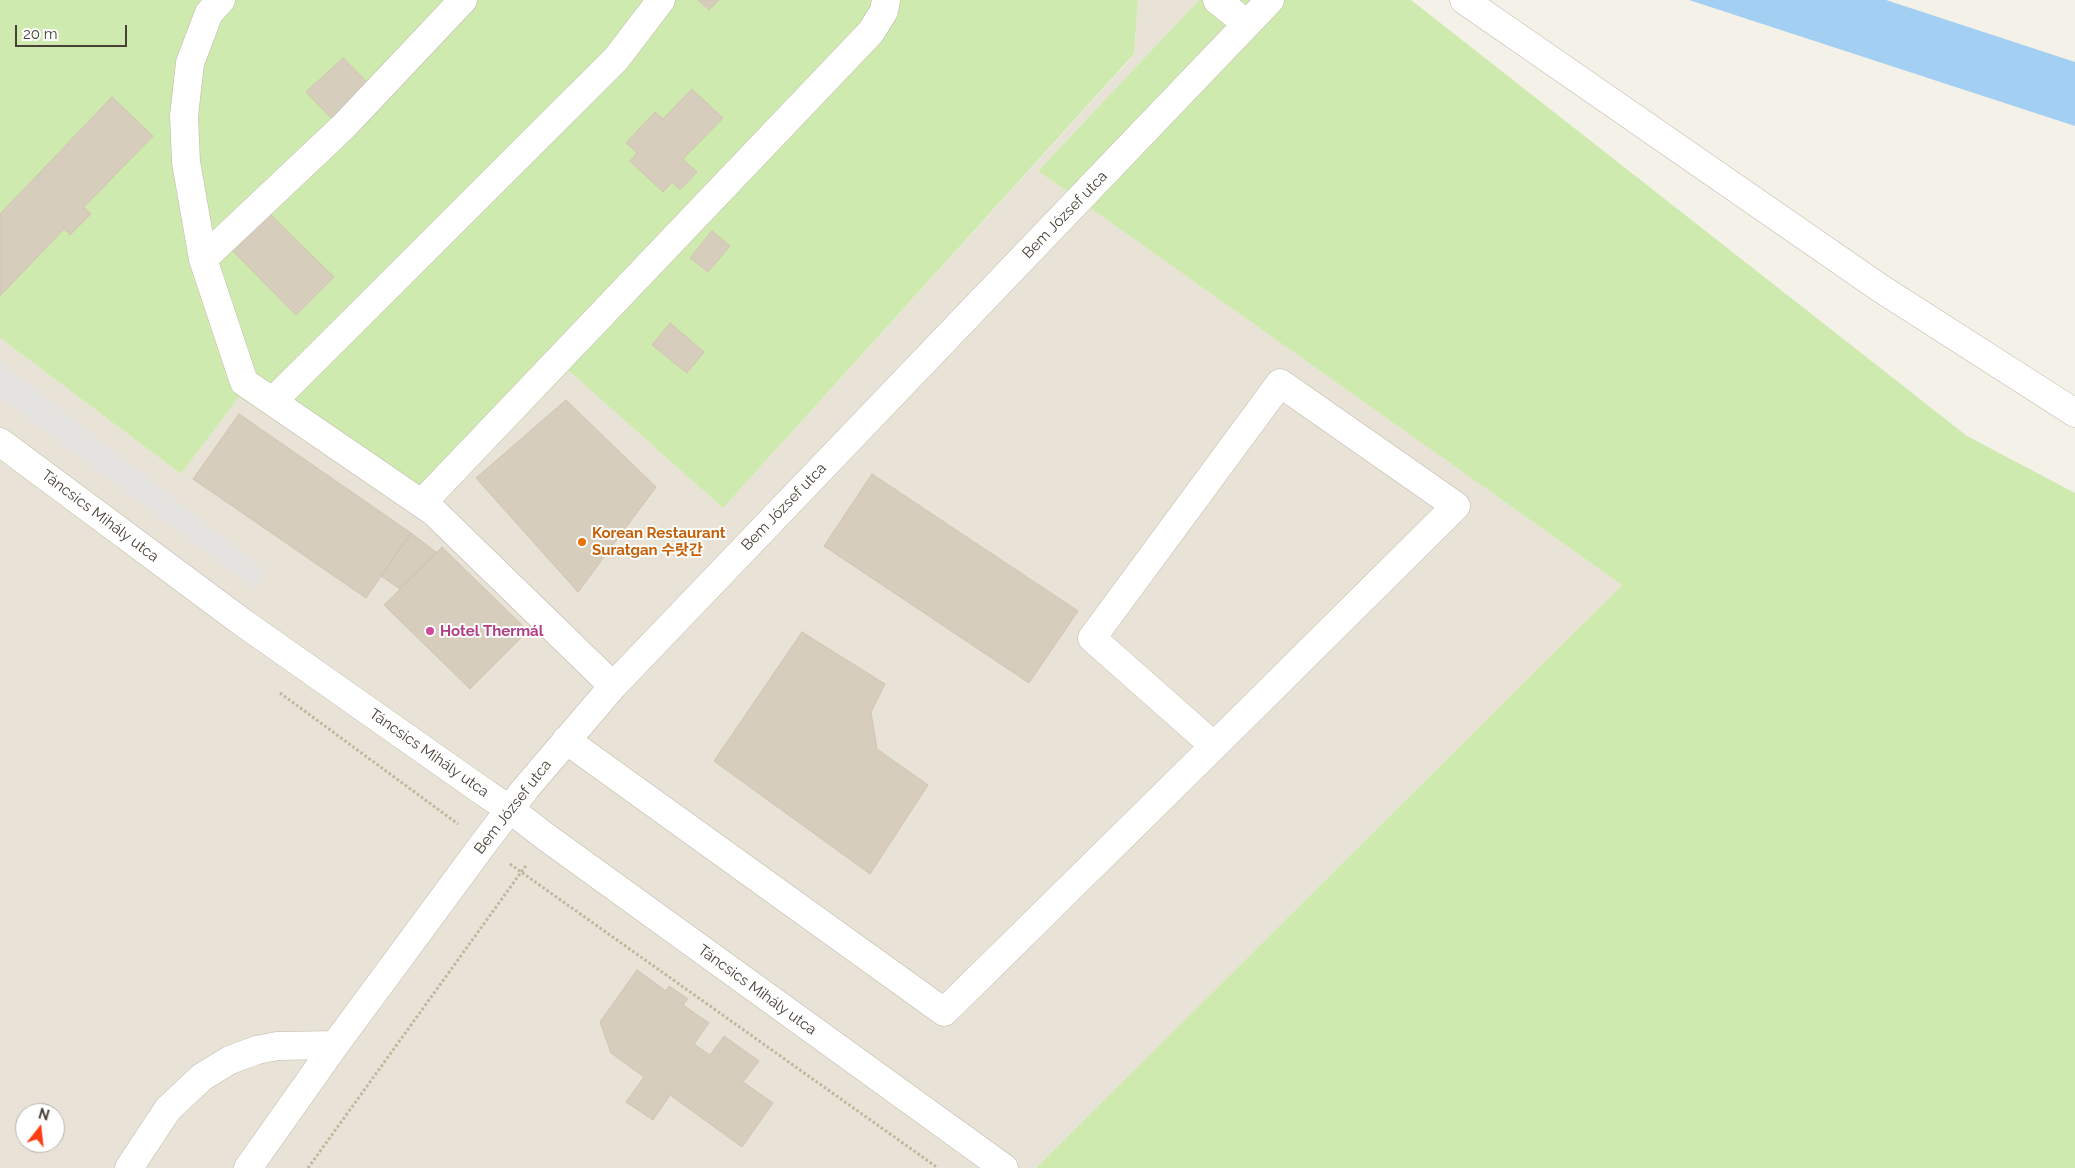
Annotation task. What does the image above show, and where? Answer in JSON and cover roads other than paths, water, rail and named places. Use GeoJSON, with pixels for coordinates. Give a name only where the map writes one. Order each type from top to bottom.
{"type":"FeatureCollection","features":[{"type":"Feature","properties":{"kind":"street"},"geometry":{"type":"LineString","coordinates":[[221,0],[209,13],[190,63],[184,116],[186,162],[203,259],[244,382],[434,512],[613,686]]}},
{"type":"Feature","properties":{"kind":"street"},"geometry":{"type":"LineString","coordinates":[[203,259],[344,126],[463,0]]}},
{"type":"Feature","properties":{"kind":"street"},"geometry":{"type":"LineString","coordinates":[[273,401],[616,59],[661,0]]}},
{"type":"Feature","properties":{"kind":"street"},"geometry":{"type":"LineString","coordinates":[[422,503],[871,32],[884,11],[886,0]]}},
{"type":"Feature","properties":{"kind":"street"},"geometry":{"type":"LineString","coordinates":[[1217,0],[1247,24]]}},
{"type":"Feature","properties":{"kind":"street","name":"Bem József utca"},"geometry":{"type":"LineString","coordinates":[[248,1168],[335,1045],[484,844],[566,740],[613,686],[1270,0]]}},
{"type":"Feature","properties":{"kind":"street"},"geometry":{"type":"LineString","coordinates":[[1464,0],[1880,288],[2075,413]]}},
{"type":"Feature","properties":{"kind":"street"},"geometry":{"type":"LineString","coordinates":[[566,740],[944,1012],[1214,746],[1456,506],[1280,382],[1092,638],[1214,746]]}},
{"type":"Feature","properties":{"kind":"street","name":"Táncsics Mihály utca"},"geometry":{"type":"LineString","coordinates":[[0,442],[242,622],[511,810],[1004,1168]]}},
{"type":"Feature","properties":{"kind":"street"},"geometry":{"type":"LineString","coordinates":[[129,1168],[168,1109],[202,1077],[230,1060],[257,1050],[277,1046],[335,1045]]}},
{"type":"Feature","properties":{"kind":"water"},"geometry":{"type":"Polygon","coordinates":[[[1689,0],[1886,0],[2075,62],[2075,126],[1689,0]]]}},
{"type":"Feature","properties":{"kind":"place","name":"Korean Restaurant Suratgan 수랏간"},"geometry":{"type":"Point","coordinates":[582,542]}},
{"type":"Feature","properties":{"kind":"place","name":"Hotel Thermál"},"geometry":{"type":"Point","coordinates":[430,631]}}]}
